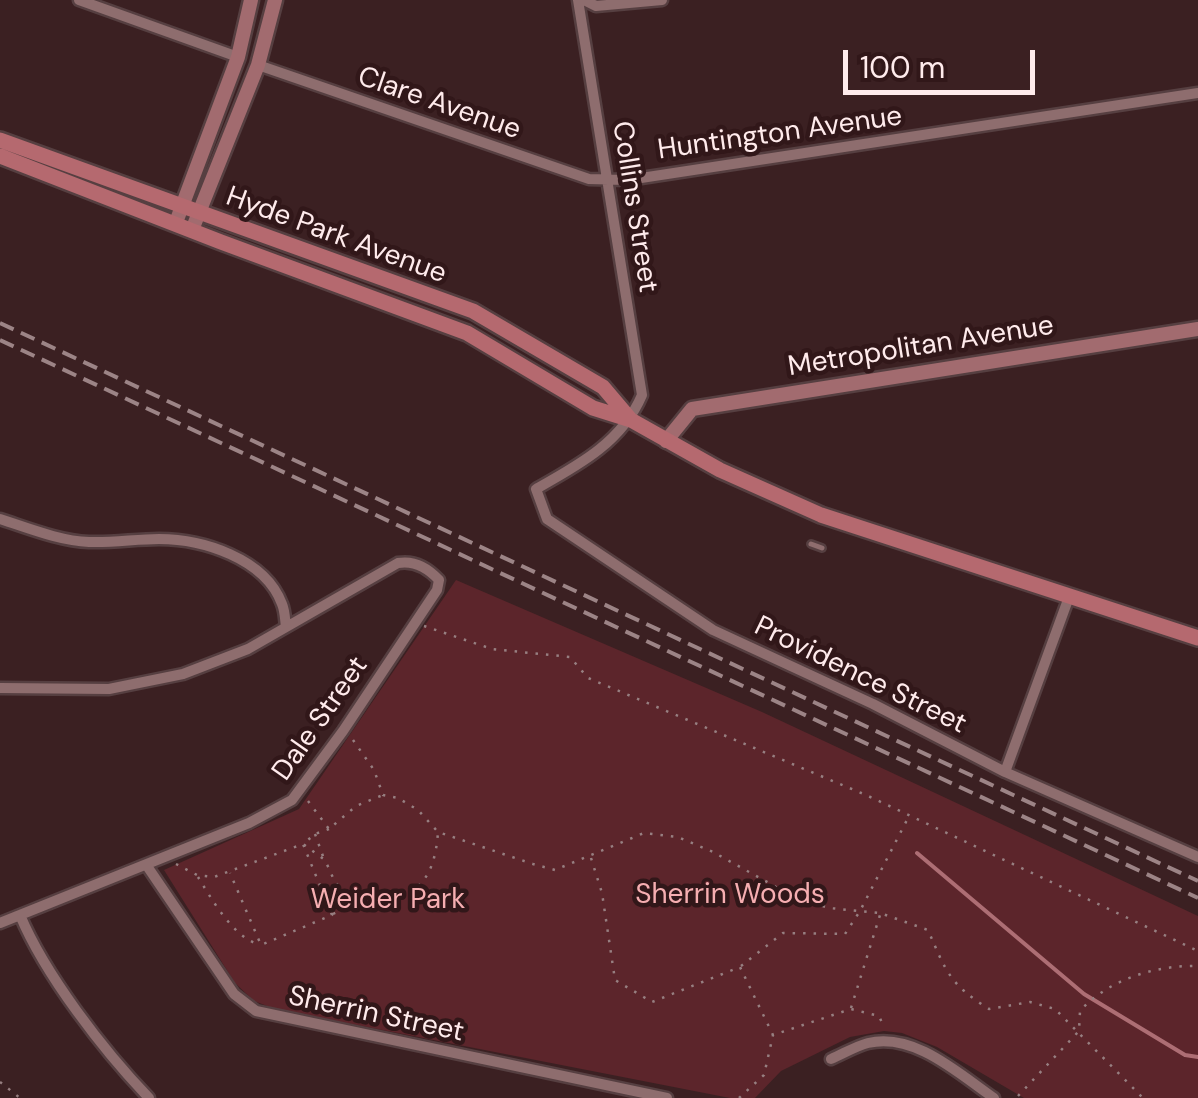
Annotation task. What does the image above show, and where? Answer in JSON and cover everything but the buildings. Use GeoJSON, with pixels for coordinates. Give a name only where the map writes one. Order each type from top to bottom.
{"type":"FeatureCollection","features":[{"type":"Feature","properties":{"kind":"main road","name":"Hyde Park Avenue"},"geometry":{"type":"LineString","coordinates":[[0,140],[473,311],[603,387],[631,420]]}},
{"type":"Feature","properties":{"kind":"main road","name":"Hyde Park Avenue"},"geometry":{"type":"LineString","coordinates":[[0,156],[467,332],[593,408],[631,420],[720,470],[821,514],[1198,638]]}},
{"type":"Feature","properties":{"kind":"street"},"geometry":{"type":"LineString","coordinates":[[79,0],[238,57]]}},
{"type":"Feature","properties":{"kind":"street"},"geometry":{"type":"LineString","coordinates":[[175,224],[238,57],[251,0]]}},
{"type":"Feature","properties":{"kind":"street"},"geometry":{"type":"LineString","coordinates":[[192,230],[258,65],[275,0]]}},
{"type":"Feature","properties":{"kind":"street"},"geometry":{"type":"LineString","coordinates":[[581,0],[596,6],[662,0]]}},
{"type":"Feature","properties":{"kind":"street","name":"Collins Street"},"geometry":{"type":"LineString","coordinates":[[581,0],[642,396],[631,420]]}},
{"type":"Feature","properties":{"kind":"street","name":"Clare Avenue"},"geometry":{"type":"LineString","coordinates":[[258,65],[522,158],[589,179],[606,179]]}},
{"type":"Feature","properties":{"kind":"street","name":"Huntington Avenue"},"geometry":{"type":"LineString","coordinates":[[606,179],[628,180],[1198,93]]}},
{"type":"Feature","properties":{"kind":"street","name":"Metropolitan Avenue"},"geometry":{"type":"LineString","coordinates":[[666,441],[692,409],[1198,329]]}},
{"type":"Feature","properties":{"kind":"street","name":"Providence Street"},"geometry":{"type":"LineString","coordinates":[[631,420],[608,443],[536,489],[547,519],[713,630],[1005,772],[1198,857]]}},
{"type":"Feature","properties":{"kind":"street"},"geometry":{"type":"LineString","coordinates":[[0,519],[87,542],[158,539],[191,541],[221,550],[250,566],[266,581],[282,602],[286,627],[221,662],[152,682],[109,689],[0,688]]}},
{"type":"Feature","properties":{"kind":"street","name":"Dale Street"},"geometry":{"type":"LineString","coordinates":[[0,922],[274,812],[300,793],[437,590],[438,580],[408,562],[398,563],[286,627]]}},
{"type":"Feature","properties":{"kind":"street"},"geometry":{"type":"LineString","coordinates":[[1005,772],[1069,597]]}},
{"type":"Feature","properties":{"kind":"street","name":"Sherrin Street"},"geometry":{"type":"LineString","coordinates":[[147,866],[234,994],[256,1010],[667,1098]]}},
{"type":"Feature","properties":{"kind":"street"},"geometry":{"type":"LineString","coordinates":[[20,915],[43,959],[91,1028],[149,1098]]}},
{"type":"Feature","properties":{"kind":"street"},"geometry":{"type":"LineString","coordinates":[[831,1058],[868,1043],[901,1042],[942,1062],[994,1098]]}},
{"type":"Feature","properties":{"kind":"lane"},"geometry":{"type":"LineString","coordinates":[[811,544],[822,548]]}},
{"type":"Feature","properties":{"kind":"path"},"geometry":{"type":"LineString","coordinates":[[423,626],[492,649],[570,657],[588,678],[909,815],[1198,951]]}},
{"type":"Feature","properties":{"kind":"path"},"geometry":{"type":"LineString","coordinates":[[348,736],[360,746],[383,795]]}},
{"type":"Feature","properties":{"kind":"path"},"geometry":{"type":"LineString","coordinates":[[300,793],[328,829]]}},
{"type":"Feature","properties":{"kind":"path"},"geometry":{"type":"LineString","coordinates":[[174,863],[197,875],[230,874],[303,844],[356,806],[383,795],[398,798],[418,810],[438,832],[555,870],[644,832],[678,837],[714,852],[796,898],[829,908],[880,913],[928,930],[944,966],[961,991],[989,1008],[1030,1002],[1054,1008],[1143,1098]]}},
{"type":"Feature","properties":{"kind":"path"},"geometry":{"type":"LineString","coordinates":[[591,855],[602,893],[616,980],[652,1002],[740,967],[783,932],[844,934],[860,911],[909,815]]}},
{"type":"Feature","properties":{"kind":"path"},"geometry":{"type":"LineString","coordinates":[[197,875],[232,923],[250,942],[261,944],[354,903],[386,903],[412,892],[429,874],[438,832]]}},
{"type":"Feature","properties":{"kind":"path"},"geometry":{"type":"LineString","coordinates":[[315,834],[336,882],[354,903]]}},
{"type":"Feature","properties":{"kind":"path"},"geometry":{"type":"LineString","coordinates":[[303,844],[325,860]]}},
{"type":"Feature","properties":{"kind":"path"},"geometry":{"type":"LineString","coordinates":[[303,844],[332,915]]}},
{"type":"Feature","properties":{"kind":"path"},"geometry":{"type":"LineString","coordinates":[[230,874],[261,944]]}},
{"type":"Feature","properties":{"kind":"path"},"geometry":{"type":"LineString","coordinates":[[850,1009],[880,913]]}},
{"type":"Feature","properties":{"kind":"path"},"geometry":{"type":"LineString","coordinates":[[1018,1096],[1079,1031],[1080,1010],[1091,999],[1143,972],[1198,966]]}},
{"type":"Feature","properties":{"kind":"path"},"geometry":{"type":"LineString","coordinates":[[739,1098],[764,1075],[773,1035],[740,967]]}},
{"type":"Feature","properties":{"kind":"path"},"geometry":{"type":"LineString","coordinates":[[773,1035],[850,1009],[878,1016],[890,1042]]}},
{"type":"Feature","properties":{"kind":"path"},"geometry":{"type":"LineString","coordinates":[[0,1082],[20,1098]]}},
{"type":"Feature","properties":{"kind":"green space","name":"Sherrin Woods"},"geometry":{"type":"Polygon","coordinates":[[[456,580],[762,712],[1198,916],[1198,1098],[1024,1098],[937,1047],[902,1033],[884,1031],[850,1037],[781,1071],[755,1098],[730,1098],[275,1009],[254,1001],[235,983],[164,870],[299,809],[456,580]]]}},
{"type":"Feature","properties":{"kind":"waterway"},"geometry":{"type":"LineString","coordinates":[[917,853],[1084,994],[1185,1055],[1198,1057]]}},
{"type":"Feature","properties":{"kind":"railway"},"geometry":{"type":"LineString","coordinates":[[0,323],[1198,881]]}},
{"type":"Feature","properties":{"kind":"railway"},"geometry":{"type":"LineString","coordinates":[[0,340],[1198,898]]}},
{"type":"Feature","properties":{"kind":"park label","name":"Weider Park"},"geometry":{"type":"Point","coordinates":[388,901]}}]}
